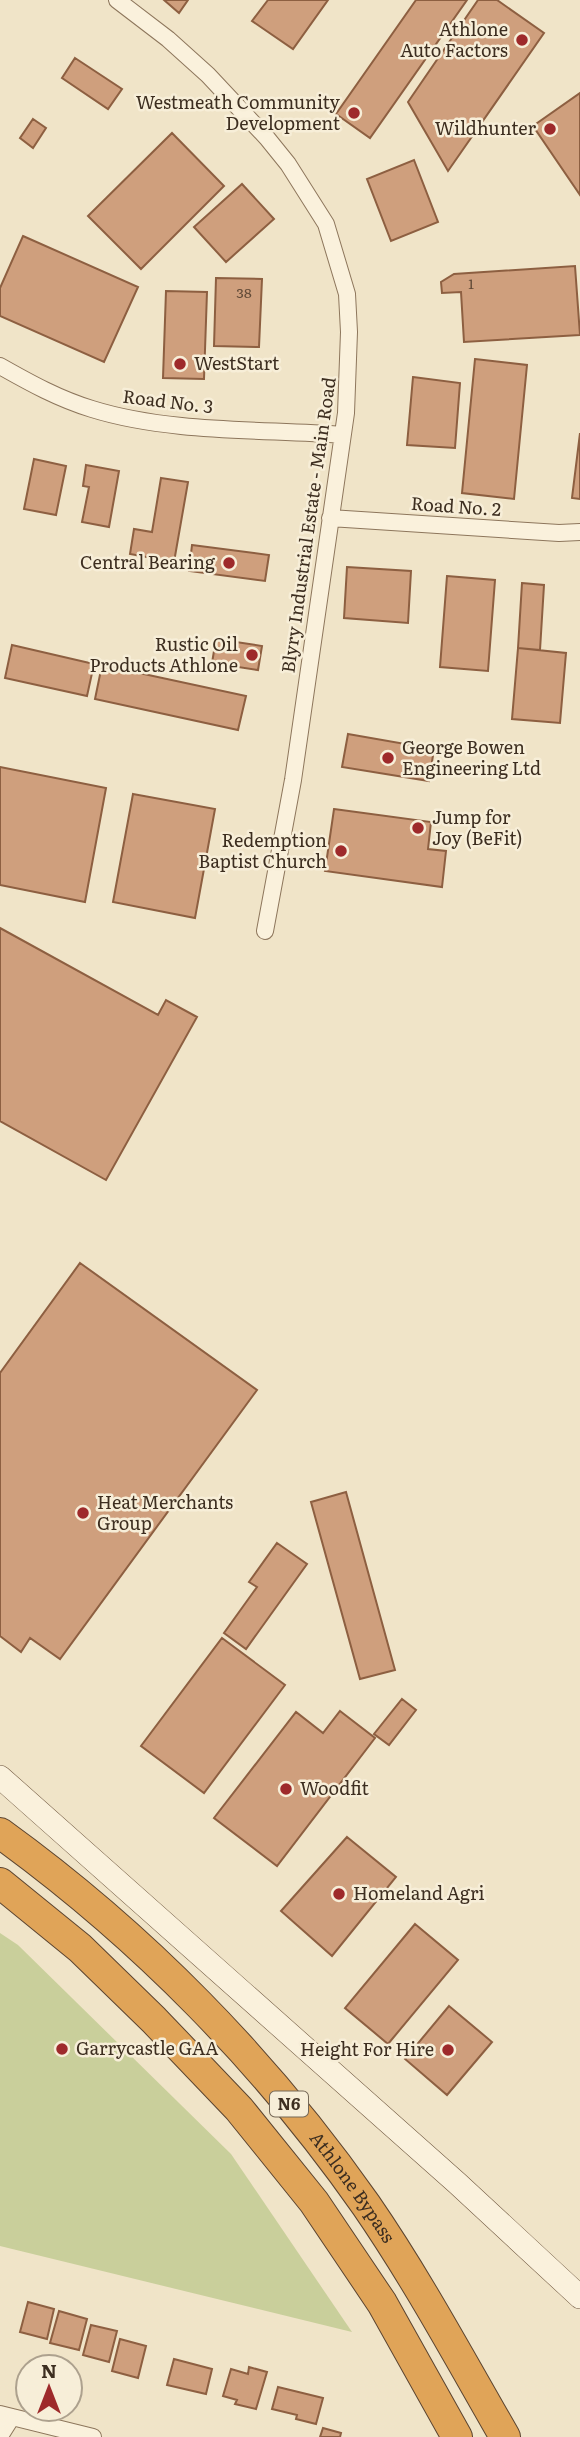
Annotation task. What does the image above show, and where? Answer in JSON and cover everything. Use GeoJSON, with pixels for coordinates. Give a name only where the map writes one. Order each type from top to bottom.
{"type":"FeatureCollection","features":[{"type":"Feature","properties":{"kind":"highway","name":"Athlone Bypass"},"geometry":{"type":"LineString","coordinates":[[0,1833],[51,1870],[130,1938],[226,2032],[309,2127],[367,2206],[403,2262],[505,2437]]}},
{"type":"Feature","properties":{"kind":"highway","name":"N6"},"geometry":{"type":"LineString","coordinates":[[0,1883],[80,1948],[155,2020],[239,2109],[314,2202],[382,2303],[457,2437]]}},
{"type":"Feature","properties":{"kind":"street","name":"Blyry Industrial Estate - Main Road"},"geometry":{"type":"LineString","coordinates":[[117,0],[168,39],[225,92],[288,164],[326,224],[347,294],[348,397],[293,780],[265,931]]}},
{"type":"Feature","properties":{"kind":"street","name":"Road No. 3"},"geometry":{"type":"LineString","coordinates":[[0,366],[57,396],[113,415],[206,427],[342,435]]}},
{"type":"Feature","properties":{"kind":"street","name":"Road No. 2"},"geometry":{"type":"LineString","coordinates":[[330,518],[559,533],[580,531]]}},
{"type":"Feature","properties":{"kind":"street"},"geometry":{"type":"LineString","coordinates":[[0,1777],[447,2173],[580,2297]]}},
{"type":"Feature","properties":{"kind":"street"},"geometry":{"type":"LineString","coordinates":[[0,2436],[6,2415],[93,2437]]}},
{"type":"Feature","properties":{"kind":"green space","name":"Garrycastle GAA"},"geometry":{"type":"Polygon","coordinates":[[[0,1933],[18,1945],[231,2154],[352,2332],[0,2246],[0,1933]]]}},
{"type":"Feature","properties":{"kind":"building"},"geometry":{"type":"Polygon","coordinates":[[[164,0],[188,0],[179,13],[164,0]]]}},
{"type":"Feature","properties":{"kind":"building"},"geometry":{"type":"Polygon","coordinates":[[[268,0],[328,0],[293,49],[252,21],[268,0]]]}},
{"type":"Feature","properties":{"kind":"building"},"geometry":{"type":"Polygon","coordinates":[[[416,0],[467,0],[370,138],[336,114],[416,0]]]}},
{"type":"Feature","properties":{"kind":"building"},"geometry":{"type":"Polygon","coordinates":[[[478,0],[497,0],[544,33],[448,171],[408,102],[478,0]]]}},
{"type":"Feature","properties":{"kind":"building"},"geometry":{"type":"Polygon","coordinates":[[[75,58],[122,89],[108,109],[62,78],[75,58]]]}},
{"type":"Feature","properties":{"kind":"building"},"geometry":{"type":"Polygon","coordinates":[[[580,93],[580,195],[533,126],[580,93]]]}},
{"type":"Feature","properties":{"kind":"building"},"geometry":{"type":"Polygon","coordinates":[[[33,119],[46,128],[33,148],[20,138],[33,119]]]}},
{"type":"Feature","properties":{"kind":"building"},"geometry":{"type":"Polygon","coordinates":[[[172,133],[224,186],[141,269],[88,216],[172,133]]]}},
{"type":"Feature","properties":{"kind":"building"},"geometry":{"type":"Polygon","coordinates":[[[414,160],[438,222],[391,241],[367,179],[414,160]]]}},
{"type":"Feature","properties":{"kind":"building"},"geometry":{"type":"Polygon","coordinates":[[[242,184],[274,219],[226,262],[194,227],[242,184]]]}},
{"type":"Feature","properties":{"kind":"building"},"geometry":{"type":"Polygon","coordinates":[[[23,236],[138,287],[104,362],[0,316],[0,288],[23,236]]]}},
{"type":"Feature","properties":{"kind":"building"},"geometry":{"type":"Polygon","coordinates":[[[575,266],[580,335],[464,342],[461,292],[442,293],[441,282],[454,274],[575,266]]]}},
{"type":"Feature","properties":{"kind":"building"},"geometry":{"type":"Polygon","coordinates":[[[216,278],[262,279],[259,347],[214,346],[216,278]]]}},
{"type":"Feature","properties":{"kind":"building"},"geometry":{"type":"Polygon","coordinates":[[[166,291],[207,292],[204,379],[163,378],[166,291]]]}},
{"type":"Feature","properties":{"kind":"building"},"geometry":{"type":"Polygon","coordinates":[[[475,359],[527,365],[514,499],[462,493],[475,359]]]}},
{"type":"Feature","properties":{"kind":"building"},"geometry":{"type":"Polygon","coordinates":[[[413,377],[460,383],[455,448],[407,445],[413,377]]]}},
{"type":"Feature","properties":{"kind":"building"},"geometry":{"type":"Polygon","coordinates":[[[580,433],[580,499],[572,498],[580,433]]]}},
{"type":"Feature","properties":{"kind":"building"},"geometry":{"type":"Polygon","coordinates":[[[34,459],[66,466],[56,515],[24,509],[34,459]]]}},
{"type":"Feature","properties":{"kind":"building"},"geometry":{"type":"Polygon","coordinates":[[[86,465],[119,471],[109,527],[82,522],[89,487],[83,486],[86,465]]]}},
{"type":"Feature","properties":{"kind":"building"},"geometry":{"type":"Polygon","coordinates":[[[161,478],[188,482],[174,562],[130,554],[134,529],[152,532],[161,478]]]}},
{"type":"Feature","properties":{"kind":"building","name":"Central Bearing"},"geometry":{"type":"Polygon","coordinates":[[[192,545],[269,555],[265,581],[189,571],[192,545]]]}},
{"type":"Feature","properties":{"kind":"building"},"geometry":{"type":"Polygon","coordinates":[[[347,567],[411,571],[408,623],[344,618],[347,567]]]}},
{"type":"Feature","properties":{"kind":"building"},"geometry":{"type":"Polygon","coordinates":[[[447,576],[495,580],[488,671],[440,667],[447,576]]]}},
{"type":"Feature","properties":{"kind":"building"},"geometry":{"type":"Polygon","coordinates":[[[522,583],[544,585],[540,650],[518,648],[522,583]]]}},
{"type":"Feature","properties":{"kind":"building"},"geometry":{"type":"Polygon","coordinates":[[[216,639],[262,646],[258,670],[212,663],[216,639]]]}},
{"type":"Feature","properties":{"kind":"building"},"geometry":{"type":"Polygon","coordinates":[[[12,645],[94,664],[87,696],[5,678],[12,645]]]}},
{"type":"Feature","properties":{"kind":"building"},"geometry":{"type":"Polygon","coordinates":[[[518,648],[566,653],[560,723],[512,719],[518,648]]]}},
{"type":"Feature","properties":{"kind":"building"},"geometry":{"type":"Polygon","coordinates":[[[102,665],[246,696],[238,730],[95,699],[102,665]]]}},
{"type":"Feature","properties":{"kind":"building","name":"George Bowen Engineering Ltd"},"geometry":{"type":"Polygon","coordinates":[[[348,734],[434,749],[429,781],[342,767],[348,734]]]}},
{"type":"Feature","properties":{"kind":"building"},"geometry":{"type":"Polygon","coordinates":[[[0,767],[106,788],[85,902],[0,885],[0,767]]]}},
{"type":"Feature","properties":{"kind":"building"},"geometry":{"type":"Polygon","coordinates":[[[133,794],[215,809],[195,918],[113,902],[133,794]]]}},
{"type":"Feature","properties":{"kind":"building"},"geometry":{"type":"Polygon","coordinates":[[[334,809],[431,822],[428,849],[446,851],[442,887],[325,871],[334,809]]]}},
{"type":"Feature","properties":{"kind":"building"},"geometry":{"type":"Polygon","coordinates":[[[0,928],[158,1015],[166,1000],[197,1017],[106,1180],[0,1121],[0,928]]]}},
{"type":"Feature","properties":{"kind":"building","name":"Heat Merchants Group"},"geometry":{"type":"Polygon","coordinates":[[[80,1263],[257,1390],[60,1659],[30,1638],[21,1652],[0,1636],[0,1373],[80,1263]]]}},
{"type":"Feature","properties":{"kind":"building"},"geometry":{"type":"Polygon","coordinates":[[[346,1492],[395,1670],[360,1679],[311,1502],[346,1492]]]}},
{"type":"Feature","properties":{"kind":"building"},"geometry":{"type":"Polygon","coordinates":[[[277,1543],[307,1564],[246,1649],[224,1633],[257,1587],[249,1582],[277,1543]]]}},
{"type":"Feature","properties":{"kind":"building"},"geometry":{"type":"Polygon","coordinates":[[[222,1638],[285,1685],[204,1793],[141,1746],[222,1638]]]}},
{"type":"Feature","properties":{"kind":"building"},"geometry":{"type":"Polygon","coordinates":[[[402,1699],[416,1710],[389,1745],[374,1734],[402,1699]]]}},
{"type":"Feature","properties":{"kind":"building","name":"Woodfit"},"geometry":{"type":"Polygon","coordinates":[[[340,1711],[375,1738],[277,1866],[214,1818],[296,1712],[323,1733],[340,1711]]]}},
{"type":"Feature","properties":{"kind":"building","name":"Homeland Agri"},"geometry":{"type":"Polygon","coordinates":[[[347,1837],[396,1877],[332,1956],[281,1911],[347,1837]]]}},
{"type":"Feature","properties":{"kind":"building"},"geometry":{"type":"Polygon","coordinates":[[[415,1924],[458,1960],[388,2044],[345,2008],[415,1924]]]}},
{"type":"Feature","properties":{"kind":"building","name":"Height For Hire"},"geometry":{"type":"Polygon","coordinates":[[[449,2006],[492,2042],[447,2095],[405,2059],[449,2006]]]}},
{"type":"Feature","properties":{"kind":"building"},"geometry":{"type":"Polygon","coordinates":[[[28,2302],[54,2309],[47,2339],[20,2332],[28,2302]]]}},
{"type":"Feature","properties":{"kind":"building"},"geometry":{"type":"Polygon","coordinates":[[[59,2311],[87,2319],[79,2350],[50,2343],[59,2311]]]}},
{"type":"Feature","properties":{"kind":"building"},"geometry":{"type":"Polygon","coordinates":[[[91,2325],[117,2331],[109,2362],[84,2353],[91,2325]]]}},
{"type":"Feature","properties":{"kind":"building"},"geometry":{"type":"Polygon","coordinates":[[[120,2339],[146,2346],[138,2378],[112,2371],[120,2339]]]}},
{"type":"Feature","properties":{"kind":"building"},"geometry":{"type":"Polygon","coordinates":[[[174,2359],[212,2369],[206,2394],[167,2385],[174,2359]]]}},
{"type":"Feature","properties":{"kind":"building"},"geometry":{"type":"Polygon","coordinates":[[[249,2367],[267,2372],[256,2409],[235,2404],[237,2400],[223,2396],[231,2369],[248,2374],[249,2367]]]}},
{"type":"Feature","properties":{"kind":"building"},"geometry":{"type":"Polygon","coordinates":[[[278,2387],[323,2398],[316,2424],[296,2419],[297,2415],[272,2409],[278,2387]]]}},
{"type":"Feature","properties":{"kind":"building"},"geometry":{"type":"Polygon","coordinates":[[[323,2428],[341,2433],[340,2437],[320,2437],[323,2428]]]}},
{"type":"Feature","properties":{"kind":"place","name":"Athlone Auto Factors"},"geometry":{"type":"Point","coordinates":[522,40]}},
{"type":"Feature","properties":{"kind":"place","name":"Westmeath Community Development"},"geometry":{"type":"Point","coordinates":[354,113]}},
{"type":"Feature","properties":{"kind":"place","name":"Wildhunter"},"geometry":{"type":"Point","coordinates":[550,129]}},
{"type":"Feature","properties":{"kind":"place","name":"WestStart"},"geometry":{"type":"Point","coordinates":[180,364]}},
{"type":"Feature","properties":{"kind":"place","name":"Central Bearing"},"geometry":{"type":"Point","coordinates":[229,563]}},
{"type":"Feature","properties":{"kind":"place","name":"Rustic Oil Products Athlone"},"geometry":{"type":"Point","coordinates":[252,655]}},
{"type":"Feature","properties":{"kind":"place","name":"George Bowen Engineering Ltd"},"geometry":{"type":"Point","coordinates":[388,758]}},
{"type":"Feature","properties":{"kind":"place","name":"Jump for Joy (BeFit)"},"geometry":{"type":"Point","coordinates":[418,828]}},
{"type":"Feature","properties":{"kind":"place","name":"Redemption Baptist Church"},"geometry":{"type":"Point","coordinates":[341,851]}},
{"type":"Feature","properties":{"kind":"place","name":"Heat Merchants Group"},"geometry":{"type":"Point","coordinates":[83,1513]}},
{"type":"Feature","properties":{"kind":"place","name":"Woodfit"},"geometry":{"type":"Point","coordinates":[286,1789]}},
{"type":"Feature","properties":{"kind":"place","name":"Homeland Agri"},"geometry":{"type":"Point","coordinates":[339,1894]}},
{"type":"Feature","properties":{"kind":"place","name":"Garrycastle GAA"},"geometry":{"type":"Point","coordinates":[62,2049]}},
{"type":"Feature","properties":{"kind":"place","name":"Height For Hire"},"geometry":{"type":"Point","coordinates":[448,2050]}}]}
